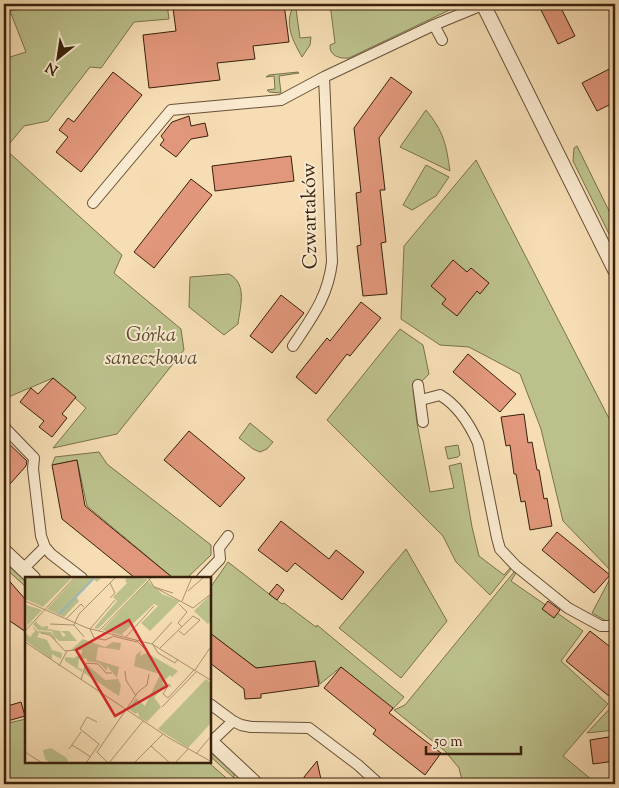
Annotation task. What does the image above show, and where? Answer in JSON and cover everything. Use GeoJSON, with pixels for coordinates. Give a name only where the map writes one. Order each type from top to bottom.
{"type":"FeatureCollection","features":[{"type":"Feature","properties":{"kind":"street"},"geometry":{"type":"LineString","coordinates":[[93,203],[171,110],[281,100],[324,77],[434,25],[484,4],[615,270]]}},
{"type":"Feature","properties":{"kind":"street"},"geometry":{"type":"LineString","coordinates":[[434,25],[442,40]]}},
{"type":"Feature","properties":{"kind":"street","name":"Czwartaków"},"geometry":{"type":"LineString","coordinates":[[293,346],[326,293],[331,271],[332,253],[324,77]]}},
{"type":"Feature","properties":{"kind":"street"},"geometry":{"type":"LineString","coordinates":[[418,385],[423,422]]}},
{"type":"Feature","properties":{"kind":"street"},"geometry":{"type":"LineString","coordinates":[[421,400],[440,395],[448,400],[472,428],[478,443],[500,549],[508,559],[568,608],[601,626],[615,626]]}},
{"type":"Feature","properties":{"kind":"street"},"geometry":{"type":"LineString","coordinates":[[4,425],[34,458],[33,469],[41,536],[45,547],[51,554],[81,577]]}},
{"type":"Feature","properties":{"kind":"street"},"geometry":{"type":"LineString","coordinates":[[203,577],[220,558],[218,548],[228,536]]}},
{"type":"Feature","properties":{"kind":"street"},"geometry":{"type":"LineString","coordinates":[[4,551],[28,574],[45,547]]}},
{"type":"Feature","properties":{"kind":"street"},"geometry":{"type":"LineString","coordinates":[[211,705],[241,725],[251,727],[309,728],[380,784]]}},
{"type":"Feature","properties":{"kind":"street"},"geometry":{"type":"LineString","coordinates":[[211,741],[233,721]]}},
{"type":"Feature","properties":{"kind":"street"},"geometry":{"type":"LineString","coordinates":[[211,743],[256,784]]}},
{"type":"Feature","properties":{"kind":"green space","name":"Górka saneczkowa"},"geometry":{"type":"Polygon","coordinates":[[[32,4],[167,4],[169,19],[134,22],[101,68],[90,67],[48,121],[24,126],[5,149],[122,255],[114,273],[181,329],[184,350],[117,434],[53,448],[86,408],[53,378],[6,398],[4,368],[4,59],[26,52],[10,11],[32,4]]]}},
{"type":"Feature","properties":{"kind":"green space"},"geometry":{"type":"Polygon","coordinates":[[[330,4],[462,4],[346,58],[336,56],[330,49],[330,45],[335,43],[330,4]]]}},
{"type":"Feature","properties":{"kind":"green space"},"geometry":{"type":"Polygon","coordinates":[[[292,9],[296,9],[300,38],[311,37],[310,45],[302,57],[293,39],[290,27],[289,21],[292,9]]]}},
{"type":"Feature","properties":{"kind":"green space"},"geometry":{"type":"Polygon","coordinates":[[[298,72],[279,76],[281,93],[269,92],[267,90],[275,89],[274,76],[266,77],[269,75],[298,72]]]}},
{"type":"Feature","properties":{"kind":"green space"},"geometry":{"type":"Polygon","coordinates":[[[426,110],[437,125],[443,139],[450,171],[400,147],[426,110]]]}},
{"type":"Feature","properties":{"kind":"green space"},"geometry":{"type":"Polygon","coordinates":[[[577,146],[615,223],[615,246],[573,161],[574,148],[577,146]]]}},
{"type":"Feature","properties":{"kind":"green space"},"geometry":{"type":"Polygon","coordinates":[[[476,160],[615,430],[615,626],[592,613],[613,573],[563,521],[541,429],[520,374],[469,347],[440,345],[401,319],[404,246],[476,160]]]}},
{"type":"Feature","properties":{"kind":"green space"},"geometry":{"type":"Polygon","coordinates":[[[426,165],[449,177],[436,196],[412,210],[403,205],[426,165]]]}},
{"type":"Feature","properties":{"kind":"green space"},"geometry":{"type":"Polygon","coordinates":[[[229,274],[239,284],[241,303],[238,324],[224,335],[189,307],[190,277],[229,274]]]}},
{"type":"Feature","properties":{"kind":"green space"},"geometry":{"type":"Polygon","coordinates":[[[400,329],[423,345],[429,374],[413,390],[430,492],[454,488],[449,466],[461,463],[479,556],[504,575],[511,569],[490,595],[456,562],[443,536],[327,420],[400,329]]]}},
{"type":"Feature","properties":{"kind":"green space"},"geometry":{"type":"Polygon","coordinates":[[[250,423],[273,442],[267,449],[260,452],[239,438],[250,423]]]}},
{"type":"Feature","properties":{"kind":"green space"},"geometry":{"type":"Polygon","coordinates":[[[458,445],[460,455],[448,459],[445,447],[458,445]]]}},
{"type":"Feature","properties":{"kind":"green space"},"geometry":{"type":"Polygon","coordinates":[[[99,452],[107,464],[211,545],[211,555],[188,577],[172,577],[87,506],[77,460],[52,465],[55,457],[99,452]]]}},
{"type":"Feature","properties":{"kind":"green space"},"geometry":{"type":"Polygon","coordinates":[[[406,549],[447,621],[401,678],[339,628],[406,549]]]}},
{"type":"Feature","properties":{"kind":"green space"},"geometry":{"type":"Polygon","coordinates":[[[4,560],[25,580],[25,586],[4,567],[4,560]]]}},
{"type":"Feature","properties":{"kind":"green space"},"geometry":{"type":"Polygon","coordinates":[[[228,562],[282,604],[284,603],[316,627],[317,625],[404,697],[389,713],[392,708],[341,667],[320,684],[315,661],[255,667],[211,634],[211,587],[228,562]]]}},
{"type":"Feature","properties":{"kind":"green space"},"geometry":{"type":"Polygon","coordinates":[[[514,572],[516,573],[511,581],[583,631],[561,661],[608,704],[563,756],[597,784],[463,784],[459,768],[445,751],[394,710],[405,705],[514,572]]]}},
{"type":"Feature","properties":{"kind":"green space"},"geometry":{"type":"Polygon","coordinates":[[[615,703],[615,730],[587,733],[615,703]]]}},
{"type":"Feature","properties":{"kind":"green space"},"geometry":{"type":"Polygon","coordinates":[[[25,719],[25,763],[209,763],[233,784],[4,784],[4,724],[25,719]]]}},
{"type":"Feature","properties":{"kind":"green space"},"geometry":{"type":"Polygon","coordinates":[[[211,753],[234,772],[234,778],[211,757],[211,753]]]}},
{"type":"Feature","properties":{"kind":"building"},"geometry":{"type":"Polygon","coordinates":[[[211,4],[211,9],[245,6],[245,4],[284,4],[289,42],[253,46],[255,59],[217,63],[220,80],[149,88],[143,35],[176,31],[173,8],[211,4]]]}},
{"type":"Feature","properties":{"kind":"building"},"geometry":{"type":"Polygon","coordinates":[[[538,4],[559,4],[575,36],[558,44],[538,4]]]}},
{"type":"Feature","properties":{"kind":"building"},"geometry":{"type":"Polygon","coordinates":[[[615,66],[615,102],[597,111],[582,83],[615,66]]]}},
{"type":"Feature","properties":{"kind":"building"},"geometry":{"type":"Polygon","coordinates":[[[113,72],[142,95],[81,172],[56,152],[68,137],[59,130],[68,118],[74,122],[113,72]]]}},
{"type":"Feature","properties":{"kind":"building"},"geometry":{"type":"Polygon","coordinates":[[[391,77],[412,92],[379,138],[385,190],[380,190],[386,242],[381,243],[387,294],[363,296],[357,246],[361,245],[356,193],[361,192],[354,128],[391,77]]]}},
{"type":"Feature","properties":{"kind":"building"},"geometry":{"type":"Polygon","coordinates":[[[189,116],[191,126],[205,123],[208,136],[191,139],[176,157],[160,145],[164,140],[161,136],[172,122],[189,116]]]}},
{"type":"Feature","properties":{"kind":"building"},"geometry":{"type":"Polygon","coordinates":[[[291,156],[294,181],[215,191],[212,166],[291,156]]]}},
{"type":"Feature","properties":{"kind":"building"},"geometry":{"type":"Polygon","coordinates":[[[191,179],[212,195],[154,268],[134,252],[191,179]]]}},
{"type":"Feature","properties":{"kind":"building"},"geometry":{"type":"Polygon","coordinates":[[[453,260],[467,272],[471,268],[489,283],[480,294],[477,291],[457,316],[442,304],[446,299],[431,286],[453,260]]]}},
{"type":"Feature","properties":{"kind":"building"},"geometry":{"type":"Polygon","coordinates":[[[281,295],[304,313],[272,353],[250,336],[281,295]]]}},
{"type":"Feature","properties":{"kind":"building"},"geometry":{"type":"Polygon","coordinates":[[[361,302],[381,318],[350,356],[347,354],[316,394],[296,377],[327,338],[330,341],[361,302]]]}},
{"type":"Feature","properties":{"kind":"building"},"geometry":{"type":"Polygon","coordinates":[[[468,354],[516,394],[500,412],[453,372],[468,354]]]}},
{"type":"Feature","properties":{"kind":"building"},"geometry":{"type":"Polygon","coordinates":[[[53,378],[76,397],[62,414],[67,418],[52,437],[39,427],[44,421],[20,402],[31,388],[38,394],[53,378]]]}},
{"type":"Feature","properties":{"kind":"building"},"geometry":{"type":"Polygon","coordinates":[[[524,414],[528,443],[532,442],[544,499],[547,498],[552,526],[530,530],[525,501],[521,502],[516,474],[514,474],[510,445],[506,446],[501,417],[524,414]]]}},
{"type":"Feature","properties":{"kind":"building"},"geometry":{"type":"Polygon","coordinates":[[[189,431],[245,478],[220,507],[164,460],[189,431]]]}},
{"type":"Feature","properties":{"kind":"building"},"geometry":{"type":"Polygon","coordinates":[[[4,439],[27,461],[26,466],[10,484],[4,479],[4,439]]]}},
{"type":"Feature","properties":{"kind":"building"},"geometry":{"type":"Polygon","coordinates":[[[77,460],[85,506],[172,577],[134,577],[62,519],[52,465],[77,460]]]}},
{"type":"Feature","properties":{"kind":"building"},"geometry":{"type":"Polygon","coordinates":[[[281,521],[329,559],[336,550],[364,572],[342,600],[295,563],[287,572],[258,550],[281,521]]]}},
{"type":"Feature","properties":{"kind":"building"},"geometry":{"type":"Polygon","coordinates":[[[557,532],[610,575],[594,593],[542,550],[557,532]]]}},
{"type":"Feature","properties":{"kind":"building"},"geometry":{"type":"Polygon","coordinates":[[[4,575],[25,599],[25,631],[4,617],[4,575]]]}},
{"type":"Feature","properties":{"kind":"building"},"geometry":{"type":"Polygon","coordinates":[[[277,584],[284,590],[277,600],[269,594],[277,584]]]}},
{"type":"Feature","properties":{"kind":"building"},"geometry":{"type":"Polygon","coordinates":[[[548,601],[560,610],[554,618],[542,609],[548,601]]]}},
{"type":"Feature","properties":{"kind":"building"},"geometry":{"type":"Polygon","coordinates":[[[590,631],[609,646],[615,639],[615,701],[566,661],[590,631]]]}},
{"type":"Feature","properties":{"kind":"building"},"geometry":{"type":"Polygon","coordinates":[[[211,634],[256,668],[315,661],[319,686],[261,694],[261,698],[245,699],[244,689],[211,664],[211,634]]]}},
{"type":"Feature","properties":{"kind":"building"},"geometry":{"type":"Polygon","coordinates":[[[341,667],[393,708],[389,713],[441,753],[425,775],[373,734],[376,730],[324,688],[341,667]]]}},
{"type":"Feature","properties":{"kind":"building"},"geometry":{"type":"Polygon","coordinates":[[[21,702],[25,716],[4,722],[4,707],[21,702]]]}},
{"type":"Feature","properties":{"kind":"building"},"geometry":{"type":"Polygon","coordinates":[[[615,736],[615,761],[593,764],[590,740],[615,736]]]}},
{"type":"Feature","properties":{"kind":"building"},"geometry":{"type":"Polygon","coordinates":[[[317,761],[322,784],[305,784],[304,777],[317,761]]]}}]}
